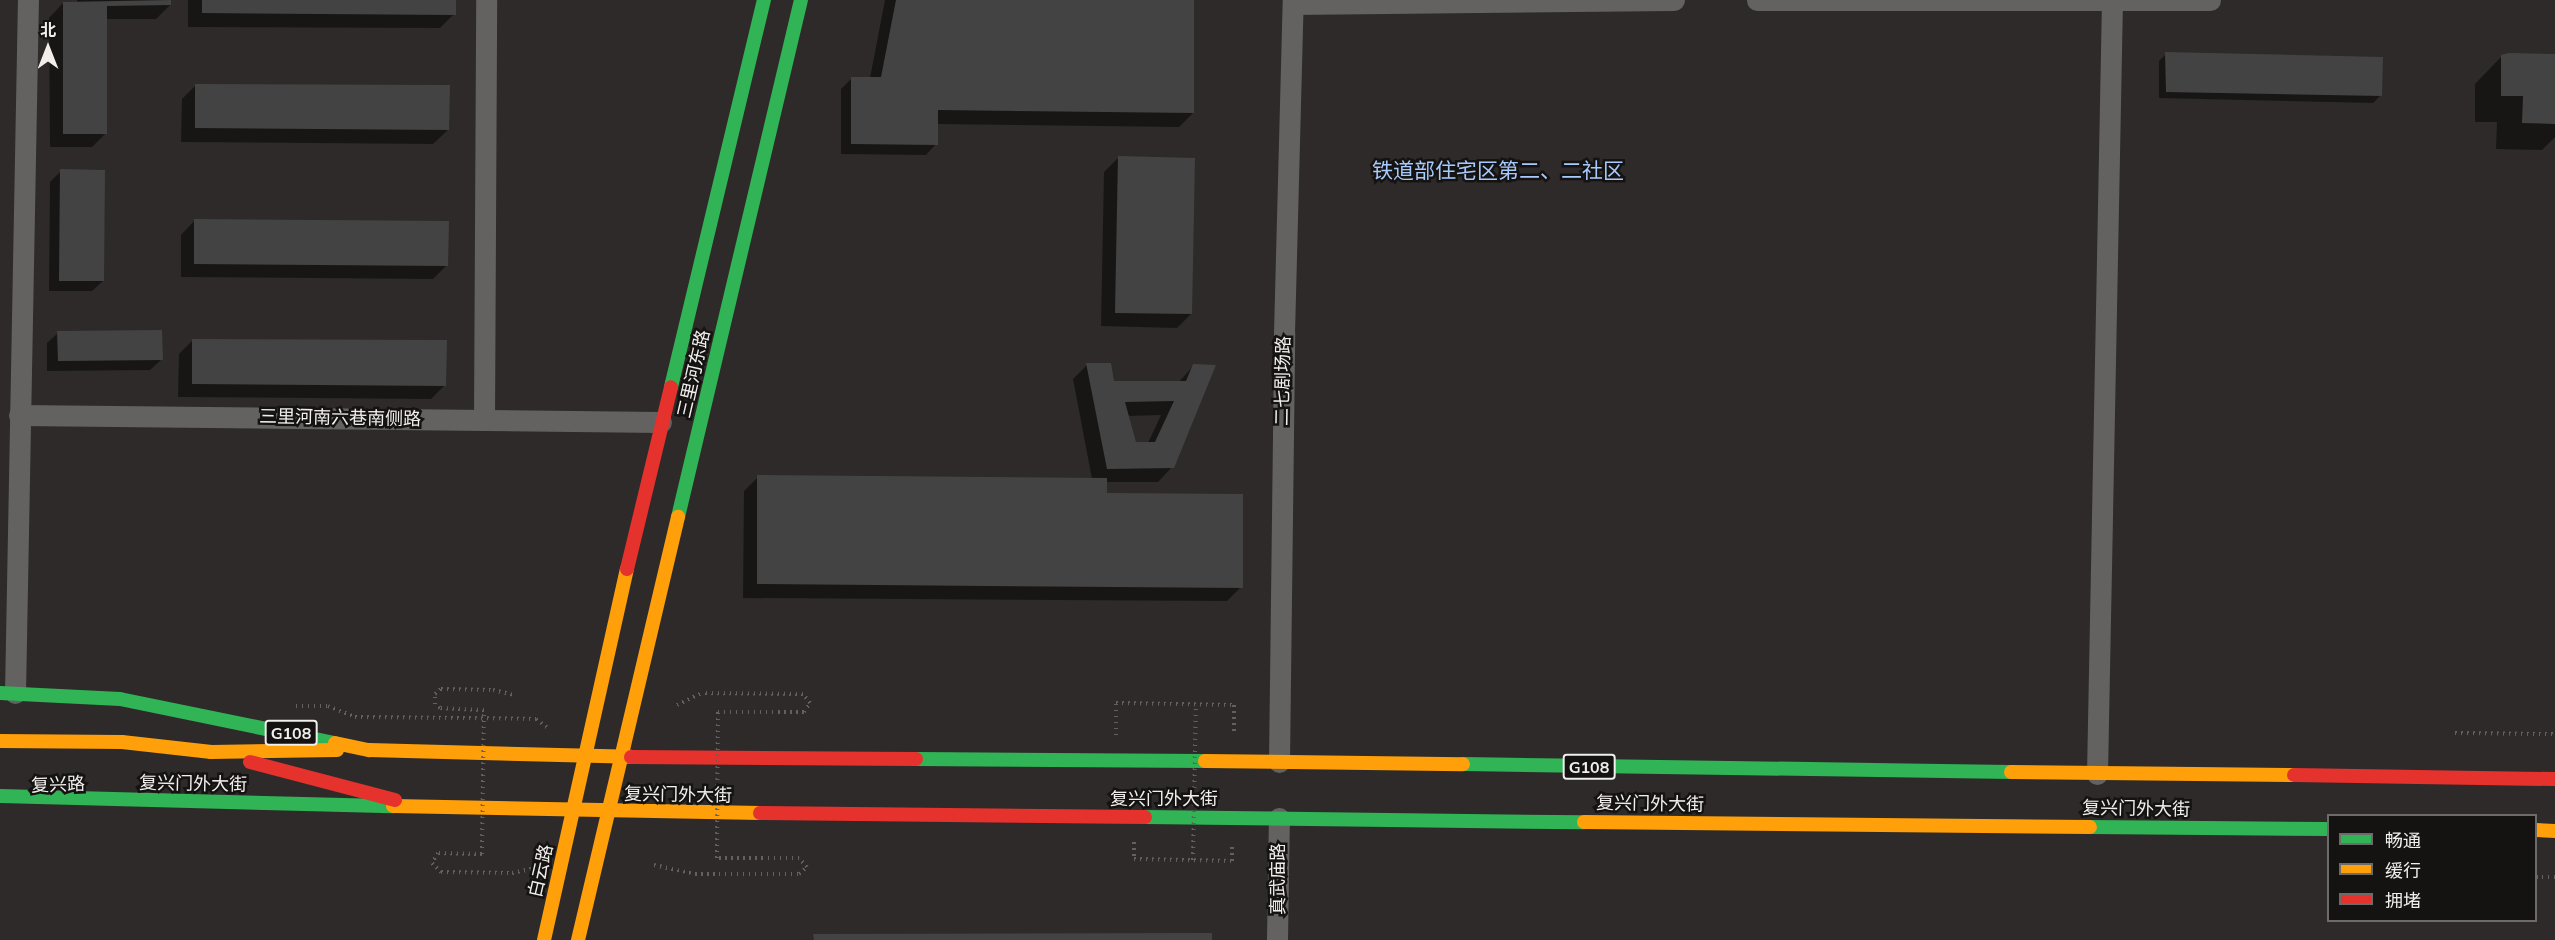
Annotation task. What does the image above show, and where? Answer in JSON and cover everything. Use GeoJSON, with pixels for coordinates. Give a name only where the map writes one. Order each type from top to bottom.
{"type":"FeatureCollection","features":[{"type":"Feature","properties":{"kind":"main road","name":"三里河东路"},"geometry":{"type":"LineString","coordinates":[[573,811],[660,422],[764,0]]}},
{"type":"Feature","properties":{"kind":"main road","name":"三里河东路"},"geometry":{"type":"LineString","coordinates":[[611,812],[801,0]]}},
{"type":"Feature","properties":{"kind":"main road","name":"复兴门外大街"},"geometry":{"type":"LineString","coordinates":[[8,693],[120,699],[369,750],[623,757],[1279,762],[2555,779]]}},
{"type":"Feature","properties":{"kind":"main road"},"geometry":{"type":"LineString","coordinates":[[0,741],[122,742],[211,752],[369,750]]}},
{"type":"Feature","properties":{"kind":"main road"},"geometry":{"type":"LineString","coordinates":[[211,752],[423,807]]}},
{"type":"Feature","properties":{"kind":"main road","name":"复兴门外大街"},"geometry":{"type":"LineString","coordinates":[[0,796],[117,801],[611,812],[2327,829]]}},
{"type":"Feature","properties":{"kind":"main road","name":"复兴路"},"geometry":{"type":"LineString","coordinates":[[0,805],[117,801]]}},
{"type":"Feature","properties":{"kind":"main road","name":"白云路"},"geometry":{"type":"LineString","coordinates":[[544,940],[573,811]]}},
{"type":"Feature","properties":{"kind":"main road"},"geometry":{"type":"LineString","coordinates":[[578,940],[611,812]]}},
{"type":"Feature","properties":{"kind":"main road"},"geometry":{"type":"LineString","coordinates":[[2537,830],[2555,831]]}},
{"type":"Feature","properties":{"kind":"street"},"geometry":{"type":"LineString","coordinates":[[8,693],[8,526],[19,415],[27,0]]}},
{"type":"Feature","properties":{"kind":"street"},"geometry":{"type":"LineString","coordinates":[[484,420],[486,0]]}},
{"type":"Feature","properties":{"kind":"street"},"geometry":{"type":"LineString","coordinates":[[1293,2],[1674,0]]}},
{"type":"Feature","properties":{"kind":"street"},"geometry":{"type":"LineString","coordinates":[[1757,0],[2112,2],[2210,0]]}},
{"type":"Feature","properties":{"kind":"street","name":"二七剧场路"},"geometry":{"type":"LineString","coordinates":[[1279,762],[1284,333],[1293,2]]}},
{"type":"Feature","properties":{"kind":"street"},"geometry":{"type":"LineString","coordinates":[[2097,774],[2112,2]]}},
{"type":"Feature","properties":{"kind":"street","name":"三里河南六巷南侧路"},"geometry":{"type":"LineString","coordinates":[[19,415],[660,422]]}},
{"type":"Feature","properties":{"kind":"street","name":"真武庙路"},"geometry":{"type":"LineString","coordinates":[[1277,940],[1279,818]]}},
{"type":"Feature","properties":{"kind":"path"},"geometry":{"type":"LineString","coordinates":[[515,695],[493,690],[441,689],[435,694],[435,704],[440,708],[484,710],[482,854],[438,853],[432,863],[441,872],[512,873],[538,868]]}},
{"type":"Feature","properties":{"kind":"path"},"geometry":{"type":"LineString","coordinates":[[654,866],[695,874],[799,874],[807,867],[799,858],[717,858],[718,712],[804,712],[810,703],[803,694],[702,693],[677,705]]}},
{"type":"Feature","properties":{"kind":"path"},"geometry":{"type":"LineString","coordinates":[[1116,703],[1234,705]]}},
{"type":"Feature","properties":{"kind":"path"},"geometry":{"type":"LineString","coordinates":[[1193,860],[1196,705]]}},
{"type":"Feature","properties":{"kind":"path"},"geometry":{"type":"LineString","coordinates":[[293,706],[328,706],[355,717],[536,719],[552,731]]}},
{"type":"Feature","properties":{"kind":"path"},"geometry":{"type":"LineString","coordinates":[[2456,733],[2555,734]]}},
{"type":"Feature","properties":{"kind":"path"},"geometry":{"type":"LineString","coordinates":[[1134,859],[1232,861]]}},
{"type":"Feature","properties":{"kind":"path"},"geometry":{"type":"LineString","coordinates":[[2537,877],[2555,877]]}},
{"type":"Feature","properties":{"kind":"building"},"geometry":{"type":"Polygon","coordinates":[[[171,0],[171,5],[107,6],[107,134],[63,134],[63,2],[171,0]]]}},
{"type":"Feature","properties":{"kind":"building"},"geometry":{"type":"Polygon","coordinates":[[[202,0],[456,0],[456,15],[202,13],[202,0]]]}},
{"type":"Feature","properties":{"kind":"building"},"geometry":{"type":"Polygon","coordinates":[[[896,0],[1194,0],[1194,113],[938,110],[938,145],[851,144],[851,77],[881,77],[896,0]]]}},
{"type":"Feature","properties":{"kind":"building"},"geometry":{"type":"Polygon","coordinates":[[[2165,52],[2383,57],[2382,96],[2166,92],[2165,52]]]}},
{"type":"Feature","properties":{"kind":"building"},"geometry":{"type":"Polygon","coordinates":[[[2509,53],[2555,54],[2555,124],[2522,123],[2523,96],[2501,96],[2501,55],[2509,53]]]}},
{"type":"Feature","properties":{"kind":"building"},"geometry":{"type":"Polygon","coordinates":[[[195,84],[450,85],[449,130],[195,128],[195,84]]]}},
{"type":"Feature","properties":{"kind":"building"},"geometry":{"type":"Polygon","coordinates":[[[1118,156],[1195,158],[1192,314],[1115,313],[1118,156]]]}},
{"type":"Feature","properties":{"kind":"building"},"geometry":{"type":"Polygon","coordinates":[[[60,169],[105,170],[104,281],[59,281],[60,169]]]}},
{"type":"Feature","properties":{"kind":"building"},"geometry":{"type":"Polygon","coordinates":[[[194,219],[449,221],[448,266],[194,264],[194,219]]]}},
{"type":"Feature","properties":{"kind":"building"},"geometry":{"type":"Polygon","coordinates":[[[162,330],[163,360],[58,361],[57,331],[162,330]]]}},
{"type":"Feature","properties":{"kind":"building"},"geometry":{"type":"Polygon","coordinates":[[[192,339],[447,340],[446,386],[192,384],[192,339]]]}},
{"type":"Feature","properties":{"kind":"building"},"geometry":{"type":"Polygon","coordinates":[[[1086,363],[1111,363],[1114,381],[1186,381],[1193,364],[1216,365],[1174,468],[1107,469],[1086,363]],[[1174,401],[1125,402],[1136,442],[1155,442],[1174,401]]]}},
{"type":"Feature","properties":{"kind":"building"},"geometry":{"type":"Polygon","coordinates":[[[757,475],[1107,478],[1107,493],[1243,494],[1243,588],[757,584],[757,475]]]}},
{"type":"Feature","properties":{"kind":"building"},"geometry":{"type":"Polygon","coordinates":[[[1212,933],[1212,940],[814,940],[813,934],[1212,933]]]}},
{"type":"Feature","properties":{"kind":"traffic: fast"},"geometry":{"type":"LineString","coordinates":[[671,387],[764,0]]}},
{"type":"Feature","properties":{"kind":"traffic: fast"},"geometry":{"type":"LineString","coordinates":[[678,517],[801,0]]}},
{"type":"Feature","properties":{"kind":"traffic: fast"},"geometry":{"type":"LineString","coordinates":[[0,693],[120,699],[335,743]]}},
{"type":"Feature","properties":{"kind":"traffic: fast"},"geometry":{"type":"LineString","coordinates":[[916,759],[1205,761]]}},
{"type":"Feature","properties":{"kind":"traffic: fast"},"geometry":{"type":"LineString","coordinates":[[1463,764],[2011,772]]}},
{"type":"Feature","properties":{"kind":"traffic: fast"},"geometry":{"type":"LineString","coordinates":[[0,796],[393,806]]}},
{"type":"Feature","properties":{"kind":"traffic: fast"},"geometry":{"type":"LineString","coordinates":[[1145,817],[1584,822]]}},
{"type":"Feature","properties":{"kind":"traffic: fast"},"geometry":{"type":"LineString","coordinates":[[2090,827],[2327,829]]}},
{"type":"Feature","properties":{"kind":"traffic: slow"},"geometry":{"type":"LineString","coordinates":[[578,940],[678,517]]}},
{"type":"Feature","properties":{"kind":"traffic: slow"},"geometry":{"type":"LineString","coordinates":[[544,940],[627,569]]}},
{"type":"Feature","properties":{"kind":"traffic: slow"},"geometry":{"type":"LineString","coordinates":[[0,741],[122,742],[211,752],[337,750]]}},
{"type":"Feature","properties":{"kind":"traffic: slow"},"geometry":{"type":"LineString","coordinates":[[335,743],[369,750],[631,757]]}},
{"type":"Feature","properties":{"kind":"traffic: slow"},"geometry":{"type":"LineString","coordinates":[[1205,761],[1463,764]]}},
{"type":"Feature","properties":{"kind":"traffic: slow"},"geometry":{"type":"LineString","coordinates":[[2011,772],[2294,775]]}},
{"type":"Feature","properties":{"kind":"traffic: slow"},"geometry":{"type":"LineString","coordinates":[[393,806],[760,813]]}},
{"type":"Feature","properties":{"kind":"traffic: slow"},"geometry":{"type":"LineString","coordinates":[[1584,822],[2090,827]]}},
{"type":"Feature","properties":{"kind":"traffic: slow"},"geometry":{"type":"LineString","coordinates":[[2537,830],[2555,831]]}},
{"type":"Feature","properties":{"kind":"traffic: jam"},"geometry":{"type":"LineString","coordinates":[[627,569],[671,387]]}},
{"type":"Feature","properties":{"kind":"traffic: jam"},"geometry":{"type":"LineString","coordinates":[[631,757],[916,759]]}},
{"type":"Feature","properties":{"kind":"traffic: jam"},"geometry":{"type":"LineString","coordinates":[[250,762],[395,800]]}},
{"type":"Feature","properties":{"kind":"traffic: jam"},"geometry":{"type":"LineString","coordinates":[[2294,775],[2555,779]]}},
{"type":"Feature","properties":{"kind":"traffic: jam"},"geometry":{"type":"LineString","coordinates":[[760,813],[1145,817]]}},
{"type":"Feature","properties":{"kind":"district","name":"铁道部住宅区第二、二社区"},"geometry":{"type":"Point","coordinates":[1498,170]}}]}
